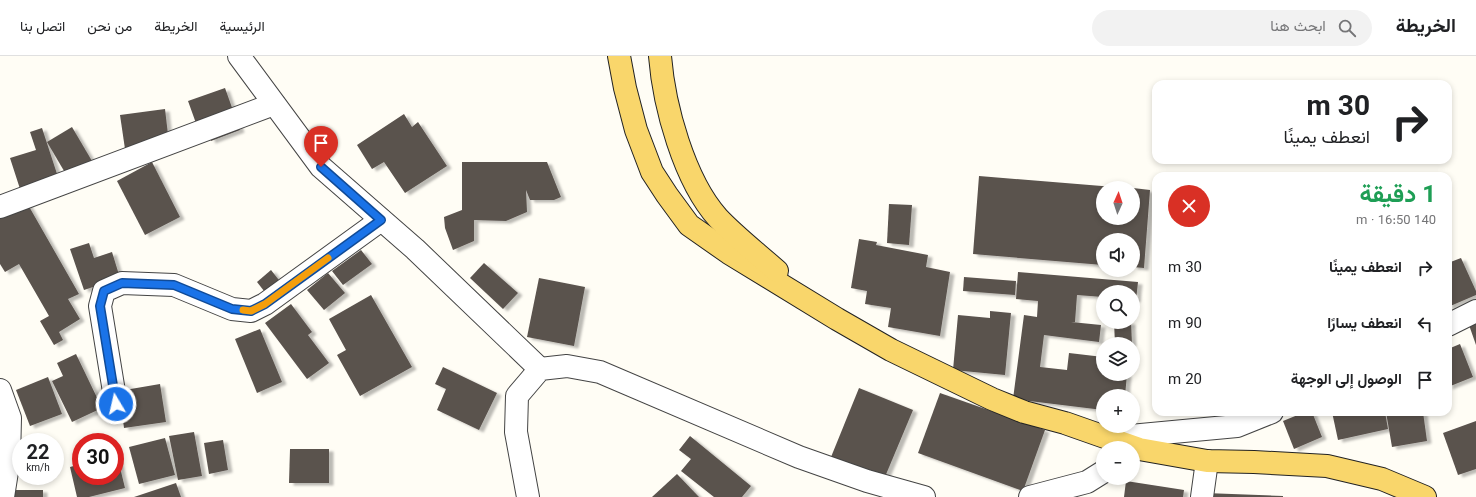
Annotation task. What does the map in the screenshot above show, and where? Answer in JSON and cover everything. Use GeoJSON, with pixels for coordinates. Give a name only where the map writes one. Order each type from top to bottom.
{"type":"FeatureCollection","features":[{"type":"Feature","properties":{"kind":"main road"},"geometry":{"type":"LineString","coordinates":[[619,56],[625,88],[636,130],[652,172],[666,195],[689,225],[729,253],[815,306],[891,350],[992,399],[1024,412],[1065,423],[1115,441]]}},
{"type":"Feature","properties":{"kind":"main road"},"geometry":{"type":"LineString","coordinates":[[660,56],[662,77],[683,158],[701,193],[718,217],[815,306]]}},
{"type":"Feature","properties":{"kind":"main road"},"geometry":{"type":"LineString","coordinates":[[1140,452],[1207,461],[1327,466],[1382,480],[1425,497]]}},
{"type":"Feature","properties":{"kind":"main road"},"geometry":{"type":"LineString","coordinates":[[1382,480],[1394,497]]}},
{"type":"Feature","properties":{"kind":"street"},"geometry":{"type":"LineString","coordinates":[[239,56],[321,167],[415,249],[540,369]]}},
{"type":"Feature","properties":{"kind":"street"},"geometry":{"type":"LineString","coordinates":[[0,207],[274,104]]}},
{"type":"Feature","properties":{"kind":"street"},"geometry":{"type":"LineString","coordinates":[[116,404],[100,306],[104,291],[122,283],[174,285],[232,309],[251,311],[265,304],[381,220]]}},
{"type":"Feature","properties":{"kind":"street"},"geometry":{"type":"LineString","coordinates":[[1452,323],[1476,311]]}},
{"type":"Feature","properties":{"kind":"street"},"geometry":{"type":"LineString","coordinates":[[528,497],[516,432],[518,396],[540,369],[567,366],[600,372],[799,457],[867,481],[924,497]]}},
{"type":"Feature","properties":{"kind":"street"},"geometry":{"type":"LineString","coordinates":[[0,390],[10,418],[9,459],[2,497]]}},
{"type":"Feature","properties":{"kind":"street"},"geometry":{"type":"LineString","coordinates":[[1109,438],[1237,426],[1262,416]]}},
{"type":"Feature","properties":{"kind":"street"},"geometry":{"type":"LineString","coordinates":[[1202,497],[1207,461]]}},
{"type":"Feature","properties":{"kind":"street"},"geometry":{"type":"LineString","coordinates":[[1030,497],[1087,482],[1096,476]]}},
{"type":"Feature","properties":{"kind":"building"},"geometry":{"type":"Polygon","coordinates":[[[225,88],[240,130],[211,141],[205,123],[197,126],[188,101],[225,88]]]}},
{"type":"Feature","properties":{"kind":"building"},"geometry":{"type":"Polygon","coordinates":[[[165,109],[169,143],[125,149],[120,115],[165,109]]]}},
{"type":"Feature","properties":{"kind":"building"},"geometry":{"type":"Polygon","coordinates":[[[404,114],[412,127],[418,122],[447,166],[405,193],[384,162],[372,169],[357,145],[404,114]]]}},
{"type":"Feature","properties":{"kind":"building"},"geometry":{"type":"Polygon","coordinates":[[[72,127],[92,161],[67,176],[47,142],[72,127]]]}},
{"type":"Feature","properties":{"kind":"building"},"geometry":{"type":"Polygon","coordinates":[[[42,128],[59,180],[21,192],[10,158],[36,150],[30,132],[42,128]]]}},
{"type":"Feature","properties":{"kind":"building"},"geometry":{"type":"Polygon","coordinates":[[[152,162],[180,217],[145,235],[117,181],[152,162]]]}},
{"type":"Feature","properties":{"kind":"building"},"geometry":{"type":"Polygon","coordinates":[[[462,162],[547,162],[561,197],[554,200],[530,200],[526,190],[527,212],[506,221],[474,220],[474,241],[453,250],[445,228],[444,217],[462,210],[462,162]]]}},
{"type":"Feature","properties":{"kind":"building"},"geometry":{"type":"Polygon","coordinates":[[[979,176],[1096,186],[1096,225],[1140,225],[1140,189],[1150,190],[1144,268],[1140,268],[1140,233],[1096,233],[1096,264],[973,254],[979,176]]]}},
{"type":"Feature","properties":{"kind":"building"},"geometry":{"type":"Polygon","coordinates":[[[27,203],[79,294],[68,299],[80,319],[59,332],[63,340],[54,345],[40,321],[49,316],[19,264],[5,272],[0,264],[0,218],[27,203]]]}},
{"type":"Feature","properties":{"kind":"building"},"geometry":{"type":"Polygon","coordinates":[[[889,204],[912,205],[909,245],[887,243],[889,204]]]}},
{"type":"Feature","properties":{"kind":"building"},"geometry":{"type":"Polygon","coordinates":[[[859,239],[877,242],[876,245],[928,255],[926,267],[950,272],[940,336],[888,327],[891,308],[865,304],[867,291],[851,288],[859,239]]]}},
{"type":"Feature","properties":{"kind":"building"},"geometry":{"type":"Polygon","coordinates":[[[89,243],[94,258],[112,252],[120,278],[84,290],[70,249],[89,243]]]}},
{"type":"Feature","properties":{"kind":"building"},"geometry":{"type":"Polygon","coordinates":[[[361,250],[372,264],[343,285],[332,271],[361,250]]]}},
{"type":"Feature","properties":{"kind":"building"},"geometry":{"type":"Polygon","coordinates":[[[1461,258],[1476,291],[1476,295],[1452,305],[1452,261],[1461,258]]]}},
{"type":"Feature","properties":{"kind":"building"},"geometry":{"type":"Polygon","coordinates":[[[484,263],[518,293],[503,309],[470,278],[484,263]]]}},
{"type":"Feature","properties":{"kind":"building"},"geometry":{"type":"Polygon","coordinates":[[[271,270],[282,284],[268,296],[257,282],[271,270]]]}},
{"type":"Feature","properties":{"kind":"building"},"geometry":{"type":"Polygon","coordinates":[[[1018,272],[1138,282],[1138,285],[1096,285],[1096,296],[1077,295],[1075,322],[1071,322],[1096,324],[1096,329],[1101,329],[1100,337],[1096,337],[1096,342],[1044,335],[1040,367],[1067,370],[1069,353],[1096,356],[1096,381],[1126,381],[1126,389],[1096,389],[1096,409],[1013,399],[1024,315],[1037,317],[1038,301],[1016,299],[1018,272]]]}},
{"type":"Feature","properties":{"kind":"building"},"geometry":{"type":"Polygon","coordinates":[[[328,273],[345,293],[324,310],[307,290],[328,273]]]}},
{"type":"Feature","properties":{"kind":"building"},"geometry":{"type":"Polygon","coordinates":[[[964,277],[1016,281],[1015,295],[963,291],[964,277]]]}},
{"type":"Feature","properties":{"kind":"building"},"geometry":{"type":"Polygon","coordinates":[[[539,278],[585,287],[574,346],[527,337],[539,278]]]}},
{"type":"Feature","properties":{"kind":"building"},"geometry":{"type":"Polygon","coordinates":[[[371,295],[412,367],[360,396],[337,355],[346,350],[329,319],[371,295]]]}},
{"type":"Feature","properties":{"kind":"building"},"geometry":{"type":"Polygon","coordinates":[[[291,304],[312,332],[308,335],[329,363],[307,379],[265,323],[291,304]]]}},
{"type":"Feature","properties":{"kind":"building"},"geometry":{"type":"Polygon","coordinates":[[[990,311],[1011,313],[1005,375],[953,370],[958,315],[990,318],[990,311]]]}},
{"type":"Feature","properties":{"kind":"building"},"geometry":{"type":"Polygon","coordinates":[[[1476,323],[1476,345],[1469,325],[1476,323]]]}},
{"type":"Feature","properties":{"kind":"building"},"geometry":{"type":"Polygon","coordinates":[[[260,329],[282,382],[257,393],[235,339],[260,329]]]}},
{"type":"Feature","properties":{"kind":"building"},"geometry":{"type":"Polygon","coordinates":[[[1114,329],[1131,329],[1132,337],[1115,337],[1114,329]]]}},
{"type":"Feature","properties":{"kind":"building"},"geometry":{"type":"Polygon","coordinates":[[[1460,344],[1473,377],[1452,385],[1452,347],[1460,344]]]}},
{"type":"Feature","properties":{"kind":"building"},"geometry":{"type":"Polygon","coordinates":[[[76,354],[102,408],[72,422],[52,381],[63,376],[57,363],[76,354]]]}},
{"type":"Feature","properties":{"kind":"building"},"geometry":{"type":"Polygon","coordinates":[[[443,367],[497,393],[479,430],[437,410],[446,389],[435,384],[443,367]]]}},
{"type":"Feature","properties":{"kind":"building"},"geometry":{"type":"Polygon","coordinates":[[[48,377],[62,414],[30,426],[16,390],[48,377]]]}},
{"type":"Feature","properties":{"kind":"building"},"geometry":{"type":"Polygon","coordinates":[[[160,384],[166,422],[124,428],[119,391],[160,384]]]}},
{"type":"Feature","properties":{"kind":"building"},"geometry":{"type":"Polygon","coordinates":[[[859,388],[913,410],[882,484],[829,462],[859,388]]]}},
{"type":"Feature","properties":{"kind":"building"},"geometry":{"type":"Polygon","coordinates":[[[940,393],[1045,430],[1023,491],[918,453],[940,393]]]}},
{"type":"Feature","properties":{"kind":"building"},"geometry":{"type":"Polygon","coordinates":[[[1295,416],[1314,416],[1322,437],[1294,449],[1283,421],[1295,416]]]}},
{"type":"Feature","properties":{"kind":"building"},"geometry":{"type":"Polygon","coordinates":[[[1333,416],[1386,416],[1388,429],[1338,440],[1333,416]]]}},
{"type":"Feature","properties":{"kind":"building"},"geometry":{"type":"Polygon","coordinates":[[[1387,416],[1424,416],[1427,441],[1392,447],[1387,416]]]}},
{"type":"Feature","properties":{"kind":"building"},"geometry":{"type":"Polygon","coordinates":[[[1476,421],[1476,469],[1458,475],[1443,433],[1476,421]]]}},
{"type":"Feature","properties":{"kind":"building"},"geometry":{"type":"Polygon","coordinates":[[[194,432],[202,476],[178,480],[169,436],[194,432]]]}},
{"type":"Feature","properties":{"kind":"building"},"geometry":{"type":"Polygon","coordinates":[[[690,436],[751,486],[742,497],[714,497],[681,471],[691,459],[679,450],[690,436]]]}},
{"type":"Feature","properties":{"kind":"building"},"geometry":{"type":"Polygon","coordinates":[[[165,438],[175,475],[139,484],[129,447],[165,438]]]}},
{"type":"Feature","properties":{"kind":"building"},"geometry":{"type":"Polygon","coordinates":[[[223,440],[228,470],[209,474],[204,443],[223,440]]]}},
{"type":"Feature","properties":{"kind":"building"},"geometry":{"type":"Polygon","coordinates":[[[290,449],[329,449],[329,483],[289,483],[290,449]]]}},
{"type":"Feature","properties":{"kind":"building"},"geometry":{"type":"Polygon","coordinates":[[[677,474],[699,497],[652,497],[677,474]]]}},
{"type":"Feature","properties":{"kind":"building"},"geometry":{"type":"Polygon","coordinates":[[[176,483],[181,497],[134,497],[176,483]]]}},
{"type":"Feature","properties":{"kind":"building"},"geometry":{"type":"Polygon","coordinates":[[[1140,483],[1184,490],[1183,497],[1124,497],[1126,485],[1140,485],[1140,483]]]}},
{"type":"Feature","properties":{"kind":"building"},"geometry":{"type":"Polygon","coordinates":[[[124,484],[125,488],[89,497],[77,497],[74,485],[124,484]]]}},
{"type":"Feature","properties":{"kind":"building"},"geometry":{"type":"Polygon","coordinates":[[[12,490],[43,490],[43,497],[12,497],[12,490]]]}},
{"type":"Feature","properties":{"kind":"building"},"geometry":{"type":"Polygon","coordinates":[[[1205,493],[1283,496],[1283,497],[1205,497],[1205,493]]]}},
{"type":"Feature","properties":{"kind":"slow traffic"},"geometry":{"type":"LineString","coordinates":[[243,310],[251,311],[265,304],[328,258]]}},
{"type":"Feature","properties":{"kind":"route"},"geometry":{"type":"LineString","coordinates":[[116,404],[100,306],[104,291],[122,283],[174,285],[197,296],[232,309],[251,311],[265,304],[381,220],[321,167]]}}]}
